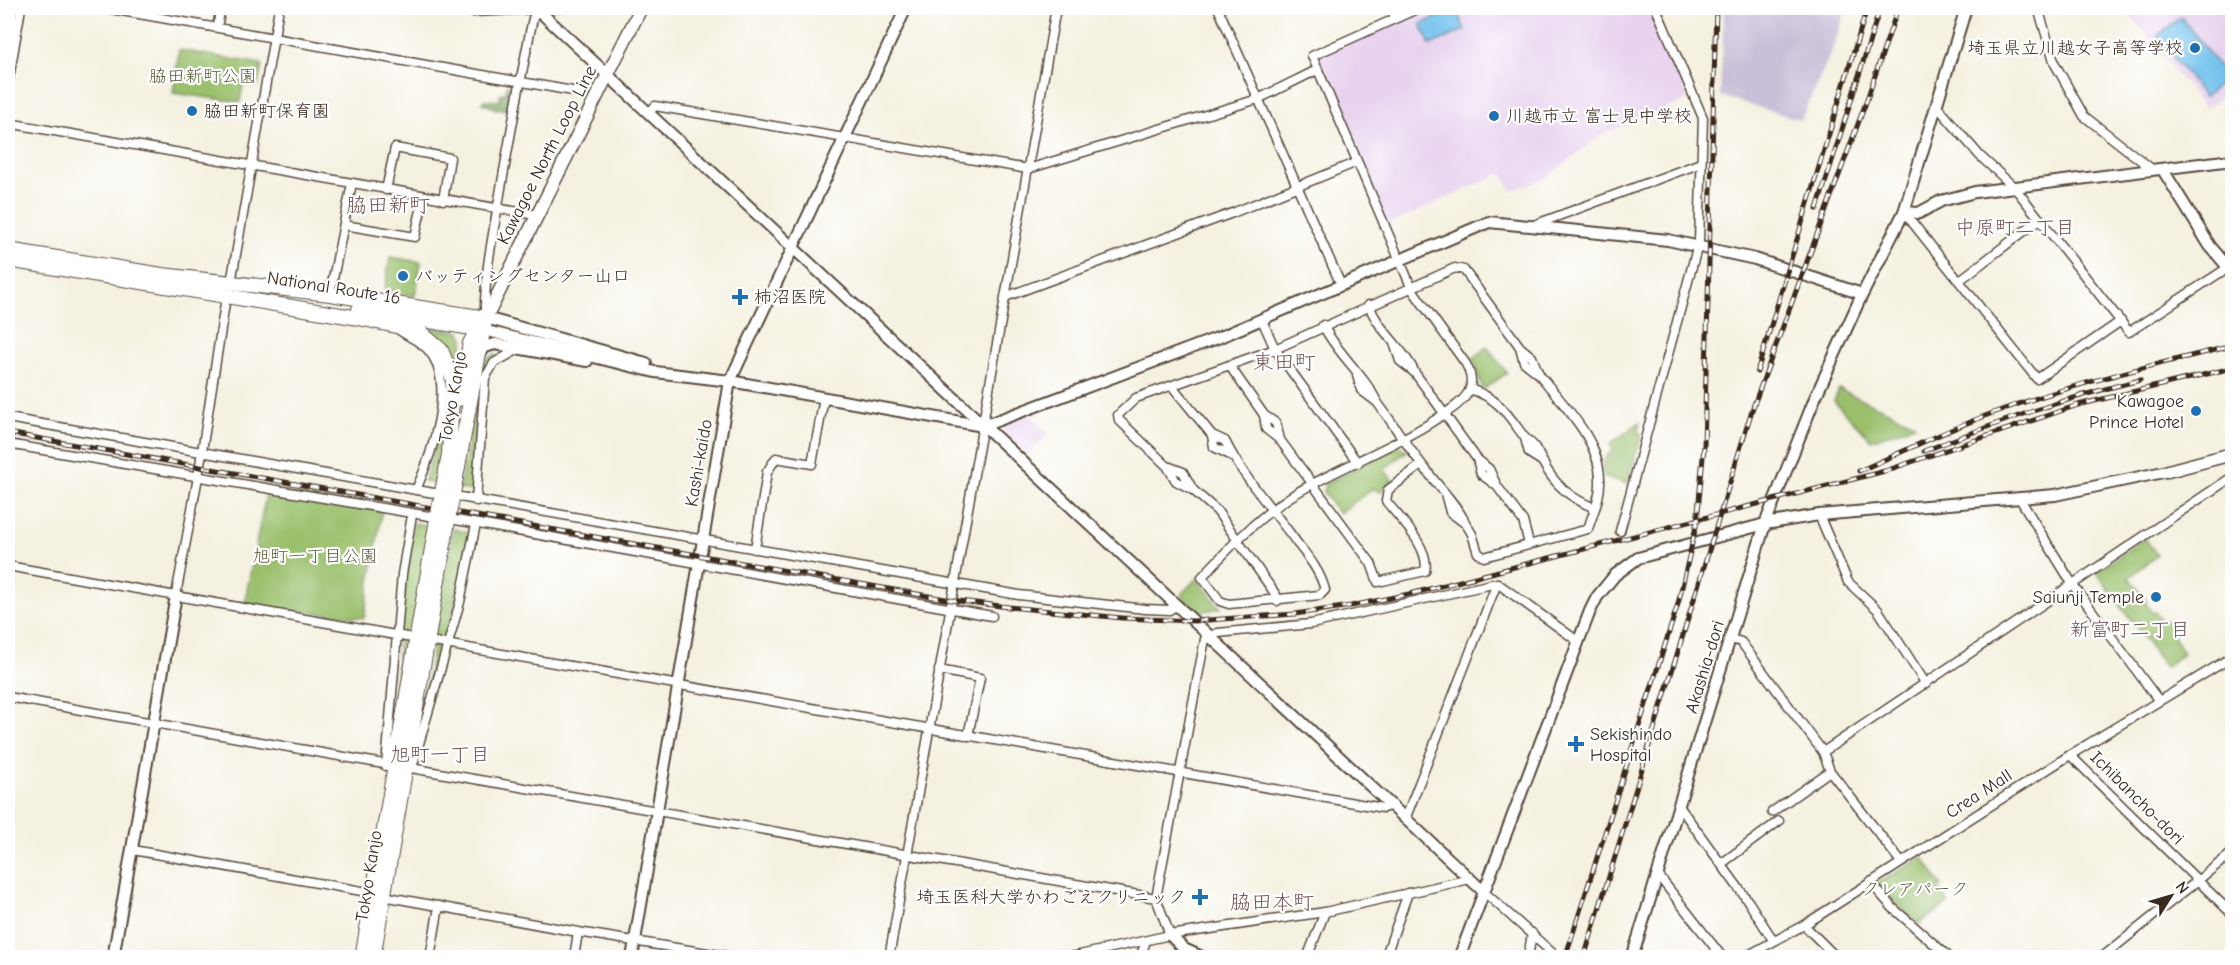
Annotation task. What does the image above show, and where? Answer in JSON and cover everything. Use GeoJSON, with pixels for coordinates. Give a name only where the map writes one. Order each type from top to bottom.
{"type":"FeatureCollection","features":[{"type":"Feature","properties":{"kind":"highway"},"geometry":{"type":"LineString","coordinates":[[8,250],[162,275],[330,294],[482,325],[470,343],[448,454]]}},
{"type":"Feature","properties":{"kind":"highway","name":"Tokyo Kanjo"},"geometry":{"type":"LineString","coordinates":[[8,260],[409,327],[427,337],[441,350],[450,367],[454,392],[448,454],[447,497]]}},
{"type":"Feature","properties":{"kind":"highway","name":"National Route 16"},"geometry":{"type":"LineString","coordinates":[[178,288],[289,298],[482,325]]}},
{"type":"Feature","properties":{"kind":"highway","name":"Tokyo Kanjo"},"geometry":{"type":"LineString","coordinates":[[362,957],[378,894],[443,516],[478,357],[482,325]]}},
{"type":"Feature","properties":{"kind":"highway","name":"Tokyo Kanjo"},"geometry":{"type":"LineString","coordinates":[[373,957],[378,894]]}},
{"type":"Feature","properties":{"kind":"main road","name":"Kawagoe North Loop Line"},"geometry":{"type":"LineString","coordinates":[[482,325],[641,8]]}},
{"type":"Feature","properties":{"kind":"main road"},"geometry":{"type":"LineString","coordinates":[[2168,471],[2232,454]]}},
{"type":"Feature","properties":{"kind":"street"},"geometry":{"type":"LineString","coordinates":[[8,84],[21,8]]}},
{"type":"Feature","properties":{"kind":"street"},"geometry":{"type":"LineString","coordinates":[[105,8],[584,93]]}},
{"type":"Feature","properties":{"kind":"street"},"geometry":{"type":"LineString","coordinates":[[217,27],[221,8]]}},
{"type":"Feature","properties":{"kind":"street"},"geometry":{"type":"LineString","coordinates":[[231,283],[279,8]]}},
{"type":"Feature","properties":{"kind":"street"},"geometry":{"type":"LineString","coordinates":[[426,8],[474,10],[560,8]]}},
{"type":"Feature","properties":{"kind":"street","name":"Kashi-kaido"},"geometry":{"type":"LineString","coordinates":[[632,957],[730,381],[906,8]]}},
{"type":"Feature","properties":{"kind":"street"},"geometry":{"type":"LineString","coordinates":[[889,957],[905,855],[1056,8]]}},
{"type":"Feature","properties":{"kind":"street"},"geometry":{"type":"LineString","coordinates":[[1218,8],[1341,285]]}},
{"type":"Feature","properties":{"kind":"street"},"geometry":{"type":"LineString","coordinates":[[1391,8],[1395,18]]}},
{"type":"Feature","properties":{"kind":"street"},"geometry":{"type":"LineString","coordinates":[[1172,386],[1212,435],[1214,447],[1230,456],[1272,509],[1321,574],[1325,590],[1320,595],[1229,604],[1220,601],[1202,577],[1237,539],[1272,509],[1313,485],[1405,440],[1459,404],[1470,389],[1471,379],[1466,364],[1412,289],[1312,56],[1314,53],[1419,8]]}},
{"type":"Feature","properties":{"kind":"street"},"geometry":{"type":"LineString","coordinates":[[1620,531],[1696,247],[1701,163],[1701,112],[1656,8]]}},
{"type":"Feature","properties":{"kind":"street","name":"Akashia-dori"},"geometry":{"type":"LineString","coordinates":[[1632,957],[1765,524],[1815,398],[1862,294],[1904,212],[1966,8]]}},
{"type":"Feature","properties":{"kind":"street"},"geometry":{"type":"LineString","coordinates":[[1936,105],[1980,156],[2015,188],[2129,332],[2231,268],[2210,246],[2158,170],[2084,116],[2055,64],[2044,36],[2038,8]]}},
{"type":"Feature","properties":{"kind":"street"},"geometry":{"type":"LineString","coordinates":[[537,9],[1470,879],[1558,957]]}},
{"type":"Feature","properties":{"kind":"street"},"geometry":{"type":"LineString","coordinates":[[482,325],[485,285],[497,209],[532,18],[537,9]]}},
{"type":"Feature","properties":{"kind":"street"},"geometry":{"type":"LineString","coordinates":[[649,113],[656,106],[1028,169],[1258,99],[1317,70]]}},
{"type":"Feature","properties":{"kind":"street"},"geometry":{"type":"LineString","coordinates":[[8,123],[536,215]]}},
{"type":"Feature","properties":{"kind":"street"},"geometry":{"type":"LineString","coordinates":[[386,190],[394,149],[427,153],[450,158],[443,200]]}},
{"type":"Feature","properties":{"kind":"street"},"geometry":{"type":"LineString","coordinates":[[1904,212],[1919,213],[1956,196],[2232,160]]}},
{"type":"Feature","properties":{"kind":"street"},"geometry":{"type":"LineString","coordinates":[[1005,297],[1298,187],[1357,162]]}},
{"type":"Feature","properties":{"kind":"street"},"geometry":{"type":"LineString","coordinates":[[1534,225],[1701,163]]}},
{"type":"Feature","properties":{"kind":"street"},"geometry":{"type":"LineString","coordinates":[[330,294],[352,183]]}},
{"type":"Feature","properties":{"kind":"street"},"geometry":{"type":"LineString","coordinates":[[344,225],[415,237],[424,196]]}},
{"type":"Feature","properties":{"kind":"street"},"geometry":{"type":"LineString","coordinates":[[1904,212],[2037,379],[2121,321]]}},
{"type":"Feature","properties":{"kind":"street"},"geometry":{"type":"LineString","coordinates":[[1960,280],[2040,219]]}},
{"type":"Feature","properties":{"kind":"street"},"geometry":{"type":"LineString","coordinates":[[478,357],[490,345],[655,372],[730,381],[983,426],[1262,320],[1489,222],[1623,234],[1696,247],[1755,259],[1862,294]]}},
{"type":"Feature","properties":{"kind":"street"},"geometry":{"type":"LineString","coordinates":[[1277,601],[1276,595],[1237,539],[1216,511],[1193,490],[1183,472],[1167,466],[1119,420],[1118,415],[1136,398],[1275,349],[1323,325],[1459,267],[1520,347],[1532,357],[1539,374],[1590,442],[1600,478],[1595,508],[1588,529],[1484,557],[1478,553],[1472,534],[1458,507],[1446,497],[1421,465],[1377,402],[1369,385],[1357,375],[1323,325]]}},
{"type":"Feature","properties":{"kind":"street"},"geometry":{"type":"LineString","coordinates":[[113,957],[198,477],[226,297]]}},
{"type":"Feature","properties":{"kind":"street"},"geometry":{"type":"LineString","coordinates":[[1369,305],[1374,318],[1395,346],[1407,357],[1444,414],[1477,459],[1489,469],[1497,486],[1523,521],[1529,544]]}},
{"type":"Feature","properties":{"kind":"street"},"geometry":{"type":"LineString","coordinates":[[1262,320],[1275,349],[1358,463]]}},
{"type":"Feature","properties":{"kind":"street"},"geometry":{"type":"LineString","coordinates":[[390,324],[429,351],[440,370],[442,385],[435,434],[416,490]]}},
{"type":"Feature","properties":{"kind":"street"},"geometry":{"type":"LineString","coordinates":[[482,325],[655,372]]}},
{"type":"Feature","properties":{"kind":"street"},"geometry":{"type":"LineString","coordinates":[[482,325],[559,337],[674,373]]}},
{"type":"Feature","properties":{"kind":"street"},"geometry":{"type":"LineString","coordinates":[[476,501],[485,378],[494,363],[519,349]]}},
{"type":"Feature","properties":{"kind":"street"},"geometry":{"type":"LineString","coordinates":[[1229,365],[1264,415],[1276,423],[1280,440],[1371,563],[1378,582],[1422,574],[1426,567],[1420,547],[1386,501],[1385,495],[1388,490],[1421,465]]}},
{"type":"Feature","properties":{"kind":"street"},"geometry":{"type":"LineString","coordinates":[[1470,389],[1487,394],[1499,403],[1525,438],[1529,453],[1542,462],[1569,498],[1595,508]]}},
{"type":"Feature","properties":{"kind":"street"},"geometry":{"type":"LineString","coordinates":[[755,549],[768,472],[776,458],[812,464],[824,398]]}},
{"type":"Feature","properties":{"kind":"street"},"geometry":{"type":"LineString","coordinates":[[8,418],[447,497],[1019,595],[1109,607],[1169,610],[1177,605]]}},
{"type":"Feature","properties":{"kind":"street"},"geometry":{"type":"LineString","coordinates":[[8,444],[412,515],[443,516],[476,524],[992,616]]}},
{"type":"Feature","properties":{"kind":"street"},"geometry":{"type":"LineString","coordinates":[[1459,957],[1596,597],[1626,564],[1650,553],[1765,524],[1819,515],[2020,499],[2081,491],[2168,471]]}},
{"type":"Feature","properties":{"kind":"street"},"geometry":{"type":"LineString","coordinates":[[1823,752],[2232,477]]}},
{"type":"Feature","properties":{"kind":"street"},"geometry":{"type":"LineString","coordinates":[[2020,499],[2073,585],[2159,702]]}},
{"type":"Feature","properties":{"kind":"street"},"geometry":{"type":"LineString","coordinates":[[400,767],[396,634],[402,574],[412,515]]}},
{"type":"Feature","properties":{"kind":"street"},"geometry":{"type":"LineString","coordinates":[[1819,515],[1848,582],[1878,610],[1926,684]]}},
{"type":"Feature","properties":{"kind":"street"},"geometry":{"type":"LineString","coordinates":[[400,767],[448,645],[460,602],[476,524]]}},
{"type":"Feature","properties":{"kind":"street"},"geometry":{"type":"LineString","coordinates":[[8,566],[412,638]]}},
{"type":"Feature","properties":{"kind":"street"},"geometry":{"type":"LineString","coordinates":[[1204,957],[1184,950],[1170,935],[1156,898],[1203,641],[1210,636],[1311,624],[1497,583],[1579,642]]}},
{"type":"Feature","properties":{"kind":"street"},"geometry":{"type":"LineString","coordinates":[[1406,817],[1497,583]]}},
{"type":"Feature","properties":{"kind":"street"},"geometry":{"type":"LineString","coordinates":[[1731,639],[1741,642],[1823,752],[1830,771],[1901,862]]}},
{"type":"Feature","properties":{"kind":"street"},"geometry":{"type":"LineString","coordinates":[[434,642],[1178,773],[1383,808],[1393,806]]}},
{"type":"Feature","properties":{"kind":"street","name":"Crea Mall"},"geometry":{"type":"LineString","coordinates":[[1743,957],[1804,925],[2070,755],[2232,657]]}},
{"type":"Feature","properties":{"kind":"street"},"geometry":{"type":"LineString","coordinates":[[939,670],[980,678],[968,736]]}},
{"type":"Feature","properties":{"kind":"street"},"geometry":{"type":"LineString","coordinates":[[8,697],[1156,898]]}},
{"type":"Feature","properties":{"kind":"street","name":"Ichibancho-dori"},"geometry":{"type":"LineString","coordinates":[[2070,755],[2232,914]]}},
{"type":"Feature","properties":{"kind":"street"},"geometry":{"type":"LineString","coordinates":[[1772,812],[1830,771]]}},
{"type":"Feature","properties":{"kind":"street"},"geometry":{"type":"LineString","coordinates":[[1679,806],[1773,940]]}},
{"type":"Feature","properties":{"kind":"street"},"geometry":{"type":"LineString","coordinates":[[1721,864],[1779,821]]}},
{"type":"Feature","properties":{"kind":"street"},"geometry":{"type":"LineString","coordinates":[[133,850],[578,932],[738,957]]}},
{"type":"Feature","properties":{"kind":"street"},"geometry":{"type":"LineString","coordinates":[[2101,957],[2232,853]]}},
{"type":"Feature","properties":{"kind":"street"},"geometry":{"type":"LineString","coordinates":[[1658,875],[1723,957]]}},
{"type":"Feature","properties":{"kind":"street"},"geometry":{"type":"LineString","coordinates":[[1066,957],[1170,935],[1325,912],[1470,879]]}},
{"type":"Feature","properties":{"kind":"street"},"geometry":{"type":"LineString","coordinates":[[1870,882],[1893,908],[1950,957]]}},
{"type":"Feature","properties":{"kind":"street"},"geometry":{"type":"LineString","coordinates":[[1385,957],[1408,893]]}},
{"type":"Feature","properties":{"kind":"street"},"geometry":{"type":"LineString","coordinates":[[430,957],[439,906]]}},
{"type":"Feature","properties":{"kind":"street"},"geometry":{"type":"LineString","coordinates":[[1307,957],[1325,912]]}},
{"type":"Feature","properties":{"kind":"street"},"geometry":{"type":"LineString","coordinates":[[1804,925],[1837,957]]}},
{"type":"Feature","properties":{"kind":"street"},"geometry":{"type":"LineString","coordinates":[[574,957],[578,932]]}},
{"type":"Feature","properties":{"kind":"street"},"geometry":{"type":"LineString","coordinates":[[1528,957],[1532,933]]}},
{"type":"Feature","properties":{"kind":"street"},"geometry":{"type":"LineString","coordinates":[[1140,957],[1146,941]]}},
{"type":"Feature","properties":{"kind":"shaded area","name":"川越市立 富士見中学校"},"geometry":{"type":"Polygon","coordinates":[[[1428,8],[1648,8],[1689,99],[1603,134],[1546,178],[1511,191],[1502,173],[1388,225],[1316,58],[1428,8]]]}},
{"type":"Feature","properties":{"kind":"shaded area"},"geometry":{"type":"Polygon","coordinates":[[[1724,8],[1847,8],[1833,48],[1801,120],[1720,96],[1724,8]]]}},
{"type":"Feature","properties":{"kind":"shaded area","name":"埼玉県立川越女子高等学校"},"geometry":{"type":"Polygon","coordinates":[[[2125,8],[2232,8],[2232,88],[2205,109],[2125,8]]]}},
{"type":"Feature","properties":{"kind":"shaded area"},"geometry":{"type":"Polygon","coordinates":[[[1029,414],[1049,434],[1028,455],[1004,432],[1004,424],[1029,414]]]}},
{"type":"Feature","properties":{"kind":"green space","name":"脇田新町公園"},"geometry":{"type":"Polygon","coordinates":[[[179,50],[262,64],[258,86],[243,84],[240,102],[173,93],[179,50]]]}},
{"type":"Feature","properties":{"kind":"green space"},"geometry":{"type":"Polygon","coordinates":[[[507,85],[514,89],[512,101],[509,103],[510,110],[496,109],[482,103],[484,100],[499,101],[501,93],[505,94],[507,85]]]}},
{"type":"Feature","properties":{"kind":"green space","name":"バッティングセンター山口"},"geometry":{"type":"Polygon","coordinates":[[[390,257],[421,262],[415,296],[385,290],[390,257]]]}},
{"type":"Feature","properties":{"kind":"green space"},"geometry":{"type":"Polygon","coordinates":[[[422,326],[461,332],[464,339],[456,364],[439,338],[422,326]]]}},
{"type":"Feature","properties":{"kind":"green space"},"geometry":{"type":"Polygon","coordinates":[[[1487,347],[1507,373],[1484,389],[1473,358],[1487,347]]]}},
{"type":"Feature","properties":{"kind":"green space"},"geometry":{"type":"Polygon","coordinates":[[[495,354],[497,356],[486,364],[481,384],[475,491],[459,489],[484,360],[495,354]]]}},
{"type":"Feature","properties":{"kind":"green space"},"geometry":{"type":"Polygon","coordinates":[[[442,366],[447,376],[438,484],[424,482],[444,410],[445,380],[442,366]]]}},
{"type":"Feature","properties":{"kind":"green space"},"geometry":{"type":"Polygon","coordinates":[[[1839,389],[1915,425],[1871,440],[1834,401],[1839,389]]]}},
{"type":"Feature","properties":{"kind":"green space"},"geometry":{"type":"Polygon","coordinates":[[[1640,422],[1638,432],[1642,434],[1627,484],[1604,477],[1604,462],[1613,450],[1610,444],[1640,422]]]}},
{"type":"Feature","properties":{"kind":"green space"},"geometry":{"type":"Polygon","coordinates":[[[1399,446],[1407,451],[1384,469],[1393,481],[1380,492],[1373,488],[1339,514],[1323,492],[1325,484],[1399,446]]]}},
{"type":"Feature","properties":{"kind":"green space","name":"旭町一丁目公園"},"geometry":{"type":"Polygon","coordinates":[[[267,489],[382,510],[364,618],[244,605],[267,489]]]}},
{"type":"Feature","properties":{"kind":"green space"},"geometry":{"type":"Polygon","coordinates":[[[414,523],[432,526],[412,635],[401,633],[403,584],[414,523]]]}},
{"type":"Feature","properties":{"kind":"green space"},"geometry":{"type":"Polygon","coordinates":[[[453,529],[472,533],[446,640],[434,638],[453,529]]]}},
{"type":"Feature","properties":{"kind":"green space"},"geometry":{"type":"Polygon","coordinates":[[[2145,538],[2157,555],[2129,578],[2147,600],[2145,602],[2152,613],[2155,612],[2162,621],[2166,620],[2183,654],[2165,667],[2096,572],[2145,538]]]}},
{"type":"Feature","properties":{"kind":"green space"},"geometry":{"type":"Polygon","coordinates":[[[1196,579],[1221,608],[1199,612],[1181,595],[1196,579]]]}},
{"type":"Feature","properties":{"kind":"green space"},"geometry":{"type":"Polygon","coordinates":[[[398,639],[411,641],[392,758],[398,639]]]}},
{"type":"Feature","properties":{"kind":"green space"},"geometry":{"type":"Polygon","coordinates":[[[433,646],[445,647],[416,749],[433,646]]]}},
{"type":"Feature","properties":{"kind":"green space","name":"クレアパーク"},"geometry":{"type":"Polygon","coordinates":[[[1923,857],[1942,886],[1939,888],[1948,904],[1918,924],[1876,884],[1923,857]]]}},
{"type":"Feature","properties":{"kind":"water"},"geometry":{"type":"Polygon","coordinates":[[[1456,9],[1465,30],[1430,45],[1421,24],[1456,9]]]}},
{"type":"Feature","properties":{"kind":"water"},"geometry":{"type":"Polygon","coordinates":[[[2181,17],[2228,78],[2204,97],[2157,36],[2181,17]]]}},
{"type":"Feature","properties":{"kind":"railway"},"geometry":{"type":"LineString","coordinates":[[1565,958],[1678,604],[1697,522],[1704,446],[1716,8]]}},
{"type":"Feature","properties":{"kind":"railway"},"geometry":{"type":"LineString","coordinates":[[1757,372],[1867,8]]}},
{"type":"Feature","properties":{"kind":"railway"},"geometry":{"type":"LineString","coordinates":[[1817,209],[1880,8]]}},
{"type":"Feature","properties":{"kind":"railway"},"geometry":{"type":"LineString","coordinates":[[1584,958],[1752,410],[1865,105],[1898,8]]}},
{"type":"Feature","properties":{"kind":"railway"},"geometry":{"type":"LineString","coordinates":[[1859,471],[1969,422],[2035,399],[2119,374],[2232,346]]}},
{"type":"Feature","properties":{"kind":"railway"},"geometry":{"type":"LineString","coordinates":[[8,433],[951,600],[1122,618],[1194,621],[1295,614],[1351,606],[1414,593],[1885,471],[2078,405],[2232,368]]}},
{"type":"Feature","properties":{"kind":"railway"},"geometry":{"type":"LineString","coordinates":[[1924,451],[2031,412],[2140,380]]}},
{"type":"Feature","properties":{"kind":"place","name":"埼玉県立川越女子高等学校"},"geometry":{"type":"Point","coordinates":[2195,48]}},
{"type":"Feature","properties":{"kind":"place","name":"脇田新町保育園"},"geometry":{"type":"Point","coordinates":[192,111]}},
{"type":"Feature","properties":{"kind":"place","name":"川越市立 富士見中学校"},"geometry":{"type":"Point","coordinates":[1494,116]}},
{"type":"Feature","properties":{"kind":"place","name":"バッティングセンター山口"},"geometry":{"type":"Point","coordinates":[403,276]}},
{"type":"Feature","properties":{"kind":"place","name":"柿沼医院"},"geometry":{"type":"Point","coordinates":[740,297]}},
{"type":"Feature","properties":{"kind":"place","name":"Kawagoe Prince Hotel"},"geometry":{"type":"Point","coordinates":[2196,411]}},
{"type":"Feature","properties":{"kind":"place","name":"Saiunji Temple"},"geometry":{"type":"Point","coordinates":[2156,597]}},
{"type":"Feature","properties":{"kind":"place","name":"Sekishindo Hospital"},"geometry":{"type":"Point","coordinates":[1576,744]}},
{"type":"Feature","properties":{"kind":"place","name":"埼玉医科大学かわごえクリニック"},"geometry":{"type":"Point","coordinates":[1200,897]}},
{"type":"Feature","properties":{"kind":"district","name":"脇田新町"},"geometry":{"type":"Point","coordinates":[388,205]}},
{"type":"Feature","properties":{"kind":"district","name":"中原町二丁目"},"geometry":{"type":"Point","coordinates":[2015,227]}},
{"type":"Feature","properties":{"kind":"district","name":"東田町"},"geometry":{"type":"Point","coordinates":[1284,362]}},
{"type":"Feature","properties":{"kind":"district","name":"新富町二丁目"},"geometry":{"type":"Point","coordinates":[2130,629]}},
{"type":"Feature","properties":{"kind":"district","name":"旭町一丁目"},"geometry":{"type":"Point","coordinates":[440,754]}},
{"type":"Feature","properties":{"kind":"district","name":"脇田本町"},"geometry":{"type":"Point","coordinates":[1272,902]}}]}
